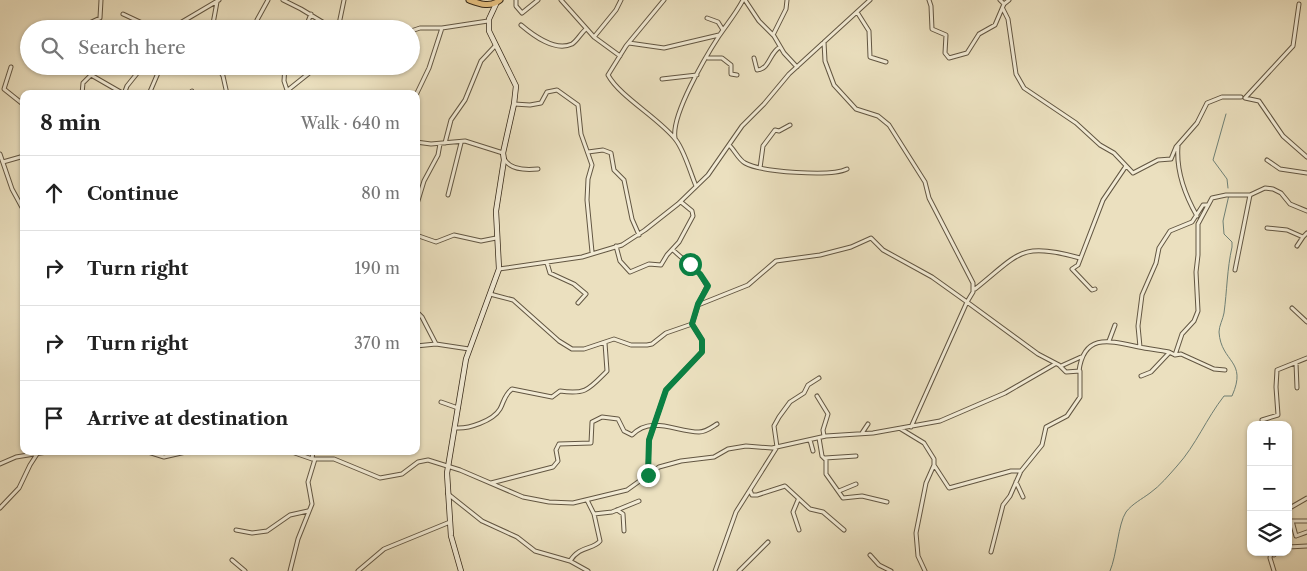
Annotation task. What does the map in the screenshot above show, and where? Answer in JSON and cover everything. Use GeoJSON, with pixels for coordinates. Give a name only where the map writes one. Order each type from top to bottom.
{"type":"FeatureCollection","features":[{"type":"Feature","properties":{"kind":"main road"},"geometry":{"type":"LineString","coordinates":[[469,0],[486,5],[498,2]]}},
{"type":"Feature","properties":{"kind":"main road"},"geometry":{"type":"LineString","coordinates":[[461,571],[452,542],[448,466],[469,349],[499,269],[496,210],[504,160],[503,153],[516,86],[490,34],[488,21],[498,2]]}},
{"type":"Feature","properties":{"kind":"street"},"geometry":{"type":"LineString","coordinates":[[96,20],[100,18],[101,0]]}},
{"type":"Feature","properties":{"kind":"street"},"geometry":{"type":"LineString","coordinates":[[185,20],[218,0]]}},
{"type":"Feature","properties":{"kind":"street"},"geometry":{"type":"LineString","coordinates":[[214,20],[218,0]]}},
{"type":"Feature","properties":{"kind":"street"},"geometry":{"type":"LineString","coordinates":[[257,20],[268,0]]}},
{"type":"Feature","properties":{"kind":"street"},"geometry":{"type":"LineString","coordinates":[[282,0],[320,20]]}},
{"type":"Feature","properties":{"kind":"street"},"geometry":{"type":"LineString","coordinates":[[340,20],[344,0]]}},
{"type":"Feature","properties":{"kind":"street"},"geometry":{"type":"LineString","coordinates":[[516,0],[516,6],[522,13],[538,0]]}},
{"type":"Feature","properties":{"kind":"street"},"geometry":{"type":"LineString","coordinates":[[561,0],[594,37],[620,56]]}},
{"type":"Feature","properties":{"kind":"street"},"geometry":{"type":"LineString","coordinates":[[594,37],[616,10],[621,0]]}},
{"type":"Feature","properties":{"kind":"street"},"geometry":{"type":"LineString","coordinates":[[664,0],[629,43],[609,72],[610,78],[675,138]]}},
{"type":"Feature","properties":{"kind":"street"},"geometry":{"type":"LineString","coordinates":[[696,186],[673,130],[676,119],[698,74],[723,30],[744,0],[797,67]]}},
{"type":"Feature","properties":{"kind":"street"},"geometry":{"type":"LineString","coordinates":[[773,35],[786,9],[787,0]]}},
{"type":"Feature","properties":{"kind":"street"},"geometry":{"type":"LineString","coordinates":[[499,269],[582,257],[592,252],[616,246],[638,235],[680,202],[696,186],[730,146],[742,126],[764,104],[777,86],[870,0]]}},
{"type":"Feature","properties":{"kind":"street"},"geometry":{"type":"LineString","coordinates":[[929,0],[932,29],[946,35],[945,53],[949,58],[967,53],[979,34],[995,24],[1003,10],[1004,4],[1009,0]]}},
{"type":"Feature","properties":{"kind":"street"},"geometry":{"type":"LineString","coordinates":[[1000,0],[1004,4]]}},
{"type":"Feature","properties":{"kind":"street"},"geometry":{"type":"LineString","coordinates":[[1299,4],[1293,46],[1244,98],[1259,101],[1283,136],[1307,157]]}},
{"type":"Feature","properties":{"kind":"street"},"geometry":{"type":"LineString","coordinates":[[1003,10],[1008,19],[1016,74],[1024,88],[1076,123],[1100,145],[1114,153],[1133,172],[1158,160],[1171,159]]}},
{"type":"Feature","properties":{"kind":"street"},"geometry":{"type":"LineString","coordinates":[[857,12],[869,30],[870,56],[886,62]]}},
{"type":"Feature","properties":{"kind":"street"},"geometry":{"type":"LineString","coordinates":[[123,14],[136,20]]}},
{"type":"Feature","properties":{"kind":"street"},"geometry":{"type":"LineString","coordinates":[[309,20],[311,14]]}},
{"type":"Feature","properties":{"kind":"street"},"geometry":{"type":"LineString","coordinates":[[708,18],[718,22],[723,30]]}},
{"type":"Feature","properties":{"kind":"street"},"geometry":{"type":"LineString","coordinates":[[420,28],[442,28],[488,21]]}},
{"type":"Feature","properties":{"kind":"street"},"geometry":{"type":"LineString","coordinates":[[521,25],[548,42],[560,47],[572,44],[586,29]]}},
{"type":"Feature","properties":{"kind":"street"},"geometry":{"type":"LineString","coordinates":[[418,90],[429,68],[442,28]]}},
{"type":"Feature","properties":{"kind":"street"},"geometry":{"type":"LineString","coordinates":[[629,43],[664,48],[720,35]]}},
{"type":"Feature","properties":{"kind":"street"},"geometry":{"type":"LineString","coordinates":[[824,42],[825,61],[834,85],[855,108],[878,116],[889,125],[925,182],[928,198],[973,283],[974,290]]}},
{"type":"Feature","properties":{"kind":"street"},"geometry":{"type":"LineString","coordinates":[[445,143],[451,120],[465,100],[479,65],[496,46]]}},
{"type":"Feature","properties":{"kind":"street"},"geometry":{"type":"LineString","coordinates":[[754,58],[757,70],[761,70],[767,66],[776,49],[780,47]]}},
{"type":"Feature","properties":{"kind":"street"},"geometry":{"type":"LineString","coordinates":[[707,58],[722,58],[731,65],[731,74],[737,75]]}},
{"type":"Feature","properties":{"kind":"street"},"geometry":{"type":"LineString","coordinates":[[11,67],[4,89],[20,102]]}},
{"type":"Feature","properties":{"kind":"street"},"geometry":{"type":"LineString","coordinates":[[662,79],[698,74]]}},
{"type":"Feature","properties":{"kind":"street"},"geometry":{"type":"LineString","coordinates":[[82,90],[83,83],[91,75],[117,90]]}},
{"type":"Feature","properties":{"kind":"street"},"geometry":{"type":"LineString","coordinates":[[126,90],[136,75]]}},
{"type":"Feature","properties":{"kind":"street"},"geometry":{"type":"LineString","coordinates":[[151,90],[157,75]]}},
{"type":"Feature","properties":{"kind":"street"},"geometry":{"type":"LineString","coordinates":[[222,75],[226,90]]}},
{"type":"Feature","properties":{"kind":"street"},"geometry":{"type":"LineString","coordinates":[[285,75],[284,81],[287,90],[306,75]]}},
{"type":"Feature","properties":{"kind":"street"},"geometry":{"type":"LineString","coordinates":[[514,104],[530,105],[540,103],[547,92],[557,90],[578,105],[581,113],[579,124],[592,165],[588,179],[587,200],[592,252]]}},
{"type":"Feature","properties":{"kind":"street"},"geometry":{"type":"LineString","coordinates":[[1171,159],[1178,146],[1198,123],[1207,103],[1222,97],[1241,97]]}},
{"type":"Feature","properties":{"kind":"street"},"geometry":{"type":"LineString","coordinates":[[760,168],[766,141],[775,130],[779,131],[790,125]]}},
{"type":"Feature","properties":{"kind":"street"},"geometry":{"type":"LineString","coordinates":[[420,142],[440,144],[462,142],[503,153]]}},
{"type":"Feature","properties":{"kind":"street"},"geometry":{"type":"LineString","coordinates":[[448,195],[462,142]]}},
{"type":"Feature","properties":{"kind":"street"},"geometry":{"type":"LineString","coordinates":[[420,194],[424,181],[438,155],[440,144]]}},
{"type":"Feature","properties":{"kind":"street"},"geometry":{"type":"LineString","coordinates":[[730,146],[745,163],[760,168],[824,174],[848,169]]}},
{"type":"Feature","properties":{"kind":"street"},"geometry":{"type":"LineString","coordinates":[[1178,146],[1178,167],[1188,201],[1199,221]]}},
{"type":"Feature","properties":{"kind":"street"},"geometry":{"type":"LineString","coordinates":[[588,152],[603,150],[611,153],[614,170],[624,180],[632,219],[638,235]]}},
{"type":"Feature","properties":{"kind":"street"},"geometry":{"type":"LineString","coordinates":[[0,154],[12,189],[20,204]]}},
{"type":"Feature","properties":{"kind":"street"},"geometry":{"type":"LineString","coordinates":[[2,162],[20,157]]}},
{"type":"Feature","properties":{"kind":"street"},"geometry":{"type":"LineString","coordinates":[[1171,159],[1178,167]]}},
{"type":"Feature","properties":{"kind":"street"},"geometry":{"type":"LineString","coordinates":[[504,160],[507,164],[517,168],[538,169]]}},
{"type":"Feature","properties":{"kind":"street"},"geometry":{"type":"LineString","coordinates":[[1267,160],[1280,169],[1307,173]]}},
{"type":"Feature","properties":{"kind":"street"},"geometry":{"type":"LineString","coordinates":[[1095,289],[1092,290],[1072,269],[1078,265],[1104,200],[1126,166]]}},
{"type":"Feature","properties":{"kind":"street"},"geometry":{"type":"LineString","coordinates":[[1176,356],[1182,334],[1194,321],[1198,311],[1196,272],[1199,221],[1212,198],[1226,194],[1250,195],[1265,188],[1273,189],[1281,193],[1290,204],[1307,211]]}},
{"type":"Feature","properties":{"kind":"street"},"geometry":{"type":"LineString","coordinates":[[1235,270],[1250,195]]}},
{"type":"Feature","properties":{"kind":"street"},"geometry":{"type":"LineString","coordinates":[[616,246],[620,262],[630,272],[649,264],[661,265],[667,254],[673,250],[693,216],[692,211],[680,202]]}},
{"type":"Feature","properties":{"kind":"street"},"geometry":{"type":"LineString","coordinates":[[1140,347],[1138,326],[1142,295],[1156,263],[1159,248],[1170,231],[1188,225],[1203,205],[1207,205]]}},
{"type":"Feature","properties":{"kind":"street"},"geometry":{"type":"LineString","coordinates":[[1267,228],[1287,230],[1304,237]]}},
{"type":"Feature","properties":{"kind":"street"},"geometry":{"type":"LineString","coordinates":[[1297,246],[1307,233]]}},
{"type":"Feature","properties":{"kind":"street"},"geometry":{"type":"LineString","coordinates":[[420,236],[436,242],[454,236],[481,241],[496,238]]}},
{"type":"Feature","properties":{"kind":"street"},"geometry":{"type":"LineString","coordinates":[[698,304],[748,285],[776,261],[820,255],[851,247],[871,238],[883,250],[932,276],[1068,373],[1079,371]]}},
{"type":"Feature","properties":{"kind":"street"},"geometry":{"type":"LineString","coordinates":[[911,427],[974,290],[1002,264],[1016,256],[1044,249],[1080,258]]}},
{"type":"Feature","properties":{"kind":"street"},"geometry":{"type":"LineString","coordinates":[[648,475],[649,440],[668,386],[702,352],[702,340],[692,324],[698,304],[708,286],[700,274],[673,250]]}},
{"type":"Feature","properties":{"kind":"street"},"geometry":{"type":"LineString","coordinates":[[547,263],[550,273],[554,277],[574,284],[586,294],[578,303]]}},
{"type":"Feature","properties":{"kind":"street"},"geometry":{"type":"LineString","coordinates":[[490,294],[513,300],[566,347],[584,349],[614,339],[631,345],[652,344],[666,333],[692,324]]}},
{"type":"Feature","properties":{"kind":"street"},"geometry":{"type":"LineString","coordinates":[[1292,308],[1307,322]]}},
{"type":"Feature","properties":{"kind":"street"},"geometry":{"type":"LineString","coordinates":[[420,315],[436,344]]}},
{"type":"Feature","properties":{"kind":"street"},"geometry":{"type":"LineString","coordinates":[[1109,341],[1115,325]]}},
{"type":"Feature","properties":{"kind":"street"},"geometry":{"type":"LineString","coordinates":[[991,552],[1001,512],[1021,471],[1042,445],[1046,427],[1067,416],[1080,397],[1079,371],[1081,357],[1086,349],[1109,341],[1170,352],[1176,356],[1189,356],[1214,370],[1225,370]]}},
{"type":"Feature","properties":{"kind":"street"},"geometry":{"type":"LineString","coordinates":[[456,428],[478,424],[494,415],[499,411],[508,392],[512,390],[552,397],[560,391],[575,394],[588,390],[607,371],[604,343]]}},
{"type":"Feature","properties":{"kind":"street"},"geometry":{"type":"LineString","coordinates":[[420,346],[436,344],[469,349]]}},
{"type":"Feature","properties":{"kind":"street"},"geometry":{"type":"LineString","coordinates":[[1141,376],[1151,372],[1170,352]]}},
{"type":"Feature","properties":{"kind":"street"},"geometry":{"type":"LineString","coordinates":[[1060,366],[1081,357]]}},
{"type":"Feature","properties":{"kind":"street"},"geometry":{"type":"LineString","coordinates":[[1262,420],[1278,415],[1277,370],[1307,358]]}},
{"type":"Feature","properties":{"kind":"street"},"geometry":{"type":"LineString","coordinates":[[1296,363],[1296,388]]}},
{"type":"Feature","properties":{"kind":"street"},"geometry":{"type":"LineString","coordinates":[[302,455],[314,459],[334,459],[380,478],[402,474],[423,461],[448,466],[490,484],[537,500],[559,503],[587,500],[627,490],[659,467],[681,461],[714,457],[737,447],[776,447],[824,436],[900,429],[940,421],[998,397],[1054,364]]}},
{"type":"Feature","properties":{"kind":"street"},"geometry":{"type":"LineString","coordinates":[[715,571],[736,512],[776,447],[774,426],[790,402],[804,393],[808,385],[819,378]]}},
{"type":"Feature","properties":{"kind":"street"},"geometry":{"type":"LineString","coordinates":[[817,396],[828,414],[823,430],[824,436]]}},
{"type":"Feature","properties":{"kind":"street"},"geometry":{"type":"LineString","coordinates":[[441,402],[458,408]]}},
{"type":"Feature","properties":{"kind":"street"},"geometry":{"type":"LineString","coordinates":[[490,484],[553,467],[558,462],[556,450],[559,444],[591,443],[592,422],[597,418],[618,419],[624,431],[632,435],[646,426],[655,424],[699,432],[717,424]]}},
{"type":"Feature","properties":{"kind":"street"},"geometry":{"type":"LineString","coordinates":[[862,433],[868,424]]}},
{"type":"Feature","properties":{"kind":"street"},"geometry":{"type":"LineString","coordinates":[[900,429],[924,443],[933,456],[934,465],[948,488],[1010,471],[1021,471]]}},
{"type":"Feature","properties":{"kind":"street"},"geometry":{"type":"LineString","coordinates":[[819,438],[826,474],[845,499],[862,496],[887,502]]}},
{"type":"Feature","properties":{"kind":"street"},"geometry":{"type":"LineString","coordinates":[[810,440],[813,451]]}},
{"type":"Feature","properties":{"kind":"street"},"geometry":{"type":"LineString","coordinates":[[0,464],[25,455]]}},
{"type":"Feature","properties":{"kind":"street"},"geometry":{"type":"LineString","coordinates":[[0,508],[20,488],[36,455]]}},
{"type":"Feature","properties":{"kind":"street"},"geometry":{"type":"LineString","coordinates":[[158,455],[164,457],[173,455]]}},
{"type":"Feature","properties":{"kind":"street"},"geometry":{"type":"LineString","coordinates":[[290,571],[294,550],[312,501],[308,482],[314,455]]}},
{"type":"Feature","properties":{"kind":"street"},"geometry":{"type":"LineString","coordinates":[[819,460],[824,457],[856,456]]}},
{"type":"Feature","properties":{"kind":"street"},"geometry":{"type":"LineString","coordinates":[[925,571],[918,556],[916,533],[924,503],[926,483],[934,465]]}},
{"type":"Feature","properties":{"kind":"street"},"geometry":{"type":"LineString","coordinates":[[1016,482],[1023,497]]}},
{"type":"Feature","properties":{"kind":"street"},"geometry":{"type":"LineString","coordinates":[[839,491],[856,484]]}},
{"type":"Feature","properties":{"kind":"street"},"geometry":{"type":"LineString","coordinates":[[750,490],[752,495],[757,495],[785,486],[798,500],[810,509],[823,512],[844,530]]}},
{"type":"Feature","properties":{"kind":"street"},"geometry":{"type":"LineString","coordinates":[[448,493],[482,521],[517,538],[535,551],[570,561],[588,571]]}},
{"type":"Feature","properties":{"kind":"street"},"geometry":{"type":"LineString","coordinates":[[1292,507],[1307,498]]}},
{"type":"Feature","properties":{"kind":"street"},"geometry":{"type":"LineString","coordinates":[[570,561],[576,552],[600,541],[594,514],[587,500]]}},
{"type":"Feature","properties":{"kind":"street"},"geometry":{"type":"LineString","coordinates":[[798,500],[793,512],[799,530]]}},
{"type":"Feature","properties":{"kind":"street"},"geometry":{"type":"LineString","coordinates":[[594,514],[600,515],[639,501]]}},
{"type":"Feature","properties":{"kind":"street"},"geometry":{"type":"LineString","coordinates":[[617,510],[623,514],[624,531]]}},
{"type":"Feature","properties":{"kind":"street"},"geometry":{"type":"LineString","coordinates":[[236,530],[267,531],[290,515],[309,511]]}},
{"type":"Feature","properties":{"kind":"street"},"geometry":{"type":"LineString","coordinates":[[1307,521],[1292,521],[1296,536],[1307,532]]}},
{"type":"Feature","properties":{"kind":"street"},"geometry":{"type":"LineString","coordinates":[[358,571],[384,549],[450,522]]}},
{"type":"Feature","properties":{"kind":"street"},"geometry":{"type":"LineString","coordinates":[[624,523],[629,527]]}},
{"type":"Feature","properties":{"kind":"street"},"geometry":{"type":"LineString","coordinates":[[739,571],[768,542]]}},
{"type":"Feature","properties":{"kind":"street"},"geometry":{"type":"LineString","coordinates":[[1292,547],[1307,546]]}},
{"type":"Feature","properties":{"kind":"street"},"geometry":{"type":"LineString","coordinates":[[870,555],[879,565],[891,571]]}},
{"type":"Feature","properties":{"kind":"street"},"geometry":{"type":"LineString","coordinates":[[1271,556],[1270,558],[1274,571]]}},
{"type":"Feature","properties":{"kind":"street"},"geometry":{"type":"LineString","coordinates":[[232,560],[245,571]]}},
{"type":"Feature","properties":{"kind":"waterway"},"geometry":{"type":"LineString","coordinates":[[1226,114],[1213,160],[1227,179],[1228,188]]}},
{"type":"Feature","properties":{"kind":"waterway"},"geometry":{"type":"LineString","coordinates":[[1110,571],[1121,524],[1126,512],[1157,487],[1177,466],[1224,396],[1232,396],[1236,384],[1237,375],[1235,368],[1224,350],[1219,332],[1224,313],[1232,247],[1232,242],[1224,234],[1223,221],[1229,195]]}},
{"type":"Feature","properties":{"kind":"route"},"geometry":{"type":"LineString","coordinates":[[648,475],[649,440],[666,390],[677,377],[691,366],[702,352],[703,344],[700,334],[692,324],[698,304],[708,286],[690,264]]}}]}
